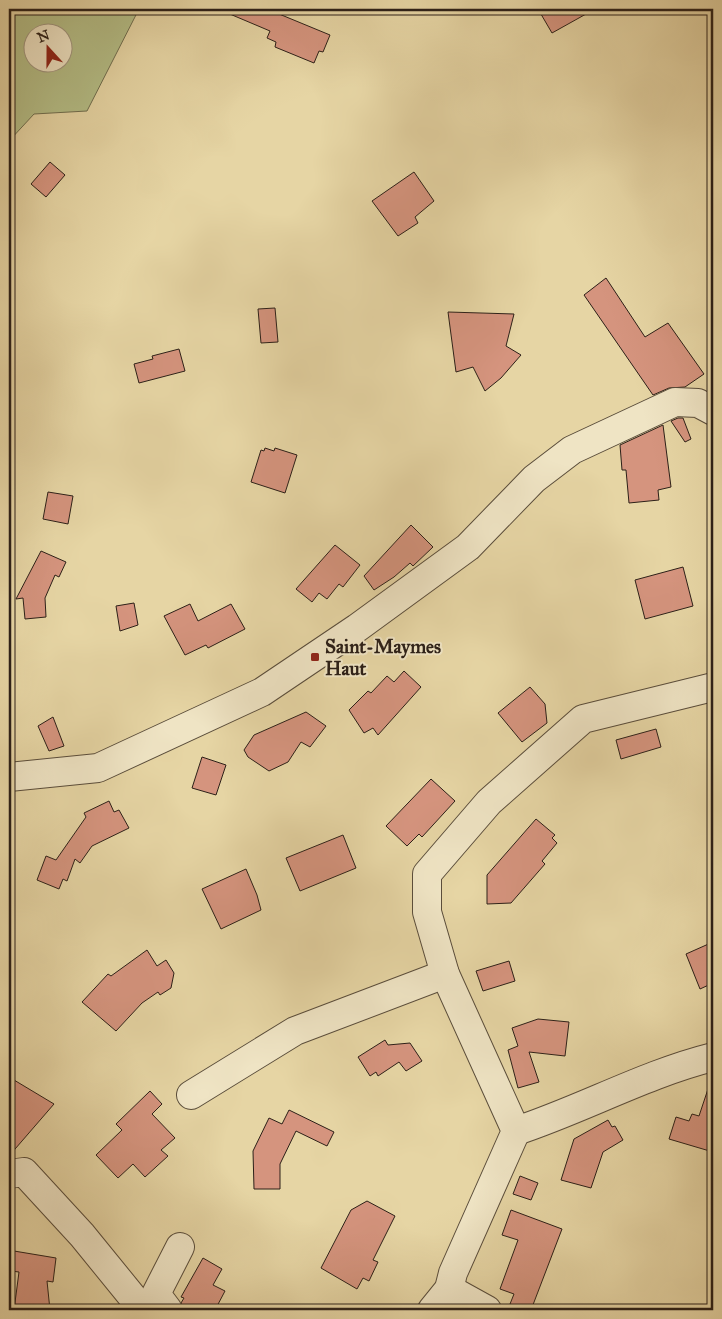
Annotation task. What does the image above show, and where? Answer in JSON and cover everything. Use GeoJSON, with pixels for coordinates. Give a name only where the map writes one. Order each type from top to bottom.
{"type":"FeatureCollection","features":[{"type":"Feature","properties":{"kind":"street"},"geometry":{"type":"LineString","coordinates":[[9,777],[98,768],[262,692],[357,628],[468,548],[534,480],[572,450],[675,402],[698,403],[713,411]]}},
{"type":"Feature","properties":{"kind":"street"},"geometry":{"type":"LineString","coordinates":[[516,1131],[445,974],[427,912],[427,874],[489,802],[583,719],[713,687]]}},
{"type":"Feature","properties":{"kind":"street"},"geometry":{"type":"LineString","coordinates":[[191,1095],[295,1031],[445,974]]}},
{"type":"Feature","properties":{"kind":"street"},"geometry":{"type":"LineString","coordinates":[[432,1310],[449,1289],[453,1273],[516,1131],[553,1119],[678,1066],[713,1057]]}},
{"type":"Feature","properties":{"kind":"street"},"geometry":{"type":"LineString","coordinates":[[9,1174],[24,1172],[47,1195],[105,1262],[143,1310]]}},
{"type":"Feature","properties":{"kind":"street"},"geometry":{"type":"LineString","coordinates":[[168,1310],[156,1294],[180,1247]]}},
{"type":"Feature","properties":{"kind":"street"},"geometry":{"type":"LineString","coordinates":[[449,1289],[487,1310]]}},
{"type":"Feature","properties":{"kind":"green space"},"geometry":{"type":"Polygon","coordinates":[[[9,9],[139,9],[87,111],[34,114],[9,141],[9,9]]]}},
{"type":"Feature","properties":{"kind":"building"},"geometry":{"type":"Polygon","coordinates":[[[218,9],[267,9],[330,35],[323,52],[319,51],[314,63],[275,47],[276,42],[267,38],[270,31],[218,9]]]}},
{"type":"Feature","properties":{"kind":"building"},"geometry":{"type":"Polygon","coordinates":[[[538,9],[595,9],[552,33],[538,9]]]}},
{"type":"Feature","properties":{"kind":"building"},"geometry":{"type":"Polygon","coordinates":[[[50,162],[65,175],[46,197],[31,184],[50,162]]]}},
{"type":"Feature","properties":{"kind":"building"},"geometry":{"type":"Polygon","coordinates":[[[414,172],[434,201],[415,217],[418,223],[398,236],[372,201],[414,172]]]}},
{"type":"Feature","properties":{"kind":"building"},"geometry":{"type":"Polygon","coordinates":[[[606,278],[645,337],[668,323],[704,374],[685,387],[669,388],[653,395],[584,295],[606,278]]]}},
{"type":"Feature","properties":{"kind":"building"},"geometry":{"type":"Polygon","coordinates":[[[275,308],[278,342],[261,343],[258,309],[275,308]]]}},
{"type":"Feature","properties":{"kind":"building"},"geometry":{"type":"Polygon","coordinates":[[[448,312],[514,314],[506,346],[521,355],[501,378],[485,391],[473,367],[456,372],[448,312]]]}},
{"type":"Feature","properties":{"kind":"building"},"geometry":{"type":"Polygon","coordinates":[[[179,349],[185,371],[139,383],[134,364],[153,359],[152,356],[179,349]]]}},
{"type":"Feature","properties":{"kind":"building"},"geometry":{"type":"Polygon","coordinates":[[[683,418],[691,439],[685,442],[671,421],[683,418]]]}},
{"type":"Feature","properties":{"kind":"building"},"geometry":{"type":"Polygon","coordinates":[[[663,425],[671,487],[658,490],[659,500],[629,503],[626,470],[622,470],[620,445],[663,425]]]}},
{"type":"Feature","properties":{"kind":"building"},"geometry":{"type":"Polygon","coordinates":[[[265,448],[274,451],[275,448],[297,455],[285,493],[251,482],[261,450],[264,451],[265,448]]]}},
{"type":"Feature","properties":{"kind":"building"},"geometry":{"type":"Polygon","coordinates":[[[48,492],[73,496],[68,524],[43,519],[48,492]]]}},
{"type":"Feature","properties":{"kind":"building"},"geometry":{"type":"Polygon","coordinates":[[[411,525],[433,547],[413,566],[410,563],[394,577],[374,590],[364,576],[411,525]]]}},
{"type":"Feature","properties":{"kind":"building"},"geometry":{"type":"Polygon","coordinates":[[[335,545],[360,565],[343,587],[339,584],[327,599],[319,593],[312,602],[296,589],[335,545]]]}},
{"type":"Feature","properties":{"kind":"building"},"geometry":{"type":"Polygon","coordinates":[[[41,551],[66,562],[59,577],[55,575],[45,598],[46,617],[25,619],[23,598],[16,599],[41,551]]]}},
{"type":"Feature","properties":{"kind":"building"},"geometry":{"type":"Polygon","coordinates":[[[683,567],[693,606],[645,619],[635,580],[683,567]]]}},
{"type":"Feature","properties":{"kind":"building"},"geometry":{"type":"Polygon","coordinates":[[[134,603],[138,625],[120,631],[116,606],[134,603]]]}},
{"type":"Feature","properties":{"kind":"building"},"geometry":{"type":"Polygon","coordinates":[[[190,604],[198,621],[231,604],[245,629],[208,648],[206,645],[185,655],[164,616],[190,604]]]}},
{"type":"Feature","properties":{"kind":"building"},"geometry":{"type":"Polygon","coordinates":[[[404,671],[421,687],[378,735],[373,728],[364,733],[349,710],[368,691],[371,693],[387,676],[394,682],[404,671]]]}},
{"type":"Feature","properties":{"kind":"building"},"geometry":{"type":"Polygon","coordinates":[[[530,687],[545,704],[547,723],[522,742],[498,713],[530,687]]]}},
{"type":"Feature","properties":{"kind":"building"},"geometry":{"type":"Polygon","coordinates":[[[306,712],[326,726],[310,747],[301,742],[288,762],[269,771],[248,757],[244,750],[254,735],[306,712]]]}},
{"type":"Feature","properties":{"kind":"building"},"geometry":{"type":"Polygon","coordinates":[[[53,717],[64,746],[49,751],[38,726],[53,717]]]}},
{"type":"Feature","properties":{"kind":"building"},"geometry":{"type":"Polygon","coordinates":[[[656,729],[661,747],[621,759],[616,740],[656,729]]]}},
{"type":"Feature","properties":{"kind":"building"},"geometry":{"type":"Polygon","coordinates":[[[202,757],[226,765],[216,795],[192,788],[202,757]]]}},
{"type":"Feature","properties":{"kind":"building"},"geometry":{"type":"Polygon","coordinates":[[[431,779],[455,801],[422,837],[419,834],[407,846],[386,826],[431,779]]]}},
{"type":"Feature","properties":{"kind":"building"},"geometry":{"type":"Polygon","coordinates":[[[109,801],[114,812],[119,810],[129,828],[92,846],[80,863],[75,859],[67,881],[63,879],[59,889],[37,880],[46,856],[56,860],[86,817],[84,813],[109,801]]]}},
{"type":"Feature","properties":{"kind":"building"},"geometry":{"type":"Polygon","coordinates":[[[536,819],[555,835],[552,838],[557,843],[542,861],[545,864],[511,903],[487,904],[487,875],[536,819]]]}},
{"type":"Feature","properties":{"kind":"building"},"geometry":{"type":"Polygon","coordinates":[[[343,835],[356,868],[300,891],[286,858],[343,835]]]}},
{"type":"Feature","properties":{"kind":"building"},"geometry":{"type":"Polygon","coordinates":[[[246,869],[261,910],[221,929],[202,889],[246,869]]]}},
{"type":"Feature","properties":{"kind":"building"},"geometry":{"type":"Polygon","coordinates":[[[713,942],[713,983],[700,989],[686,954],[713,942]]]}},
{"type":"Feature","properties":{"kind":"building"},"geometry":{"type":"Polygon","coordinates":[[[147,950],[157,966],[166,960],[174,973],[171,988],[160,995],[158,992],[142,1003],[116,1031],[82,1002],[108,974],[111,976],[147,950]]]}},
{"type":"Feature","properties":{"kind":"building"},"geometry":{"type":"Polygon","coordinates":[[[509,961],[515,981],[483,991],[476,971],[509,961]]]}},
{"type":"Feature","properties":{"kind":"building"},"geometry":{"type":"Polygon","coordinates":[[[538,1019],[569,1022],[565,1056],[529,1052],[539,1082],[518,1088],[508,1050],[518,1046],[512,1028],[538,1019]]]}},
{"type":"Feature","properties":{"kind":"building"},"geometry":{"type":"Polygon","coordinates":[[[385,1040],[388,1045],[410,1043],[422,1061],[406,1071],[399,1062],[378,1076],[376,1072],[370,1076],[358,1057],[385,1040]]]}},
{"type":"Feature","properties":{"kind":"building"},"geometry":{"type":"Polygon","coordinates":[[[9,1077],[54,1104],[9,1156],[9,1077]]]}},
{"type":"Feature","properties":{"kind":"building"},"geometry":{"type":"Polygon","coordinates":[[[710,1083],[713,1084],[713,1152],[669,1139],[676,1117],[689,1121],[692,1114],[699,1116],[710,1083]]]}},
{"type":"Feature","properties":{"kind":"building"},"geometry":{"type":"Polygon","coordinates":[[[150,1091],[162,1104],[152,1114],[175,1138],[161,1150],[168,1156],[145,1177],[133,1164],[118,1178],[96,1155],[122,1130],[116,1124],[150,1091]]]}},
{"type":"Feature","properties":{"kind":"building"},"geometry":{"type":"Polygon","coordinates":[[[289,1110],[334,1132],[327,1146],[296,1131],[280,1164],[280,1189],[254,1189],[253,1151],[269,1118],[282,1124],[289,1110]]]}},
{"type":"Feature","properties":{"kind":"building"},"geometry":{"type":"Polygon","coordinates":[[[608,1120],[612,1127],[615,1126],[623,1140],[603,1152],[591,1188],[561,1180],[574,1139],[608,1120]]]}},
{"type":"Feature","properties":{"kind":"building"},"geometry":{"type":"Polygon","coordinates":[[[520,1176],[538,1183],[531,1200],[513,1194],[520,1176]]]}},
{"type":"Feature","properties":{"kind":"building"},"geometry":{"type":"Polygon","coordinates":[[[367,1201],[395,1216],[373,1260],[378,1262],[369,1281],[363,1278],[357,1289],[321,1268],[351,1210],[367,1201]]]}},
{"type":"Feature","properties":{"kind":"building"},"geometry":{"type":"Polygon","coordinates":[[[511,1210],[562,1229],[531,1310],[510,1304],[514,1294],[500,1289],[518,1240],[502,1235],[511,1210]]]}},
{"type":"Feature","properties":{"kind":"building"},"geometry":{"type":"Polygon","coordinates":[[[14,1251],[56,1258],[53,1282],[47,1281],[50,1310],[14,1310],[19,1272],[11,1271],[14,1251]]]}},
{"type":"Feature","properties":{"kind":"building"},"geometry":{"type":"Polygon","coordinates":[[[203,1258],[222,1269],[213,1285],[225,1291],[215,1310],[183,1310],[181,1303],[184,1298],[181,1297],[203,1258]]]}},
{"type":"Feature","properties":{"kind":"place","name":"Saint-Maymes Haut"},"geometry":{"type":"Point","coordinates":[315,657]}}]}
